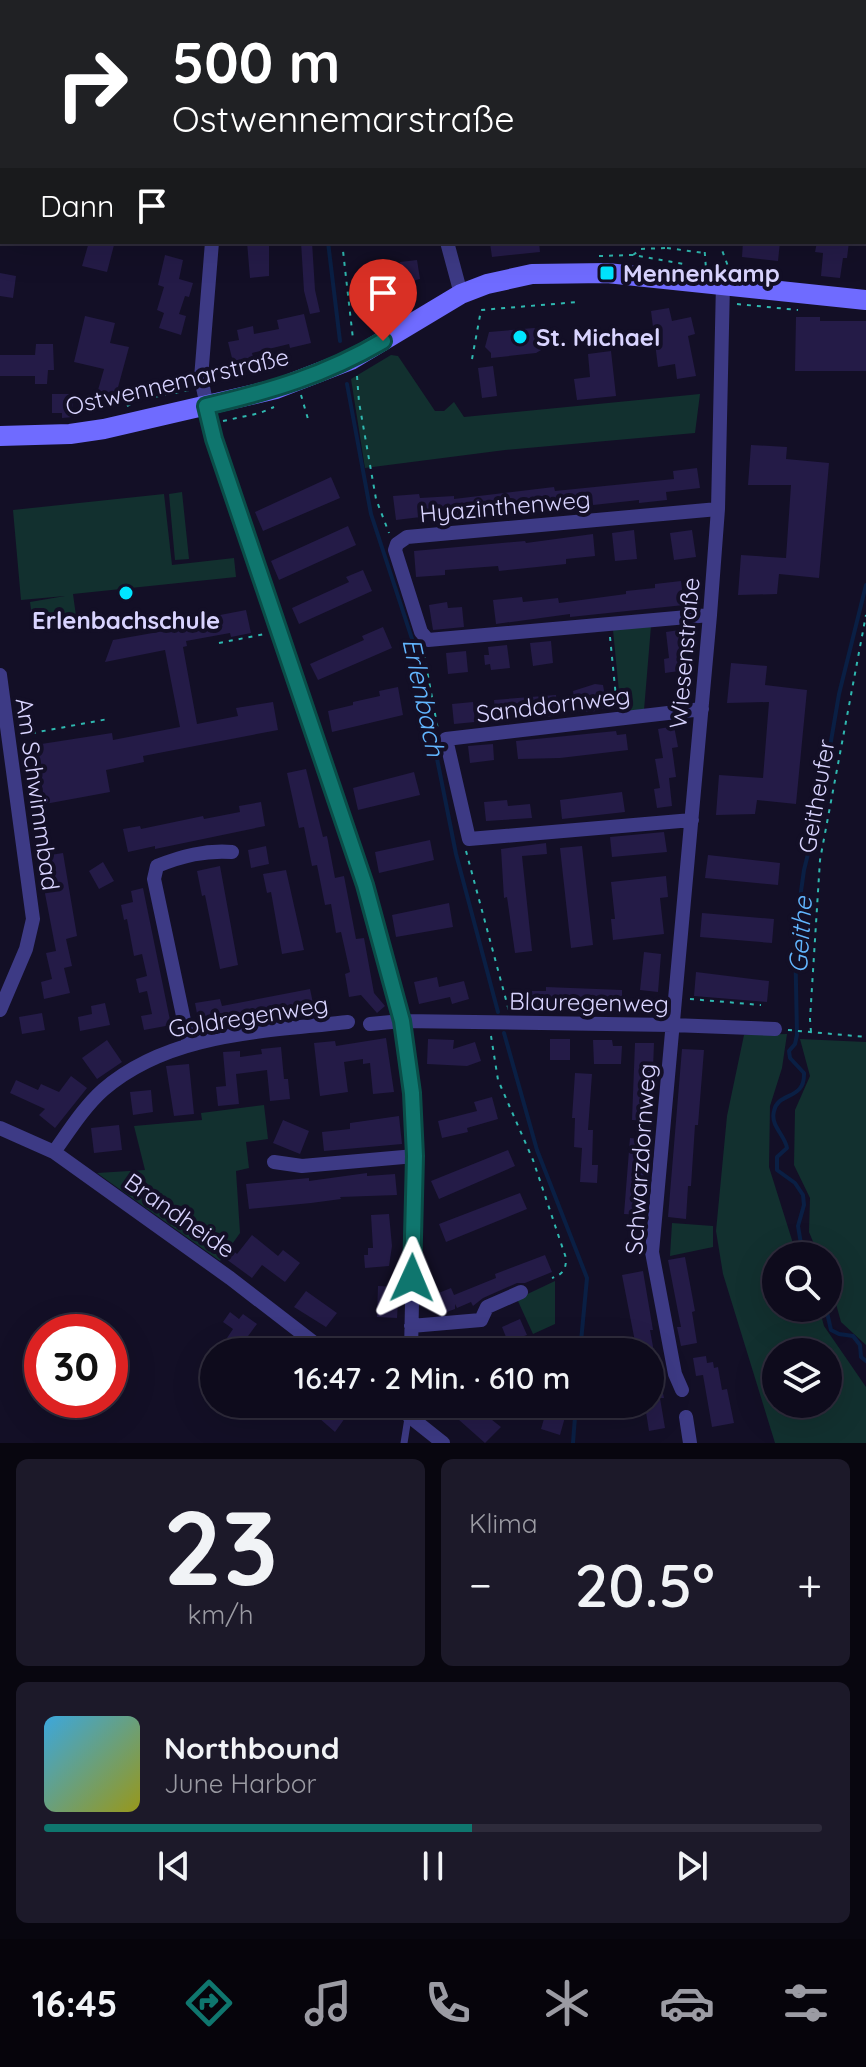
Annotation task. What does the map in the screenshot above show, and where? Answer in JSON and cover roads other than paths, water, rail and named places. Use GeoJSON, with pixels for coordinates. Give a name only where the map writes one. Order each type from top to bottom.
{"type":"FeatureCollection","features":[{"type":"Feature","properties":{"kind":"street"},"geometry":{"type":"LineString","coordinates":[[212,244],[201,378],[214,439],[370,901],[402,1021],[412,1093],[415,1156],[411,1338]]}},
{"type":"Feature","properties":{"kind":"street"},"geometry":{"type":"LineString","coordinates":[[448,244],[461,294]]}},
{"type":"Feature","properties":{"kind":"street","name":"Ostwennemarstraße"},"geometry":{"type":"LineString","coordinates":[[0,436],[87,431],[297,383],[358,356],[461,294],[517,276],[558,272],[726,277],[866,300]]}},
{"type":"Feature","properties":{"kind":"street","name":"Wiesenstraße"},"geometry":{"type":"LineString","coordinates":[[672,1025],[677,998],[718,509],[726,277]]}},
{"type":"Feature","properties":{"kind":"street","name":"Hyazinthenweg"},"geometry":{"type":"LineString","coordinates":[[710,615],[428,640],[424,637],[395,550],[397,544],[407,537],[718,509]]}},
{"type":"Feature","properties":{"kind":"street","name":"Am Schwimmbad"},"geometry":{"type":"LineString","coordinates":[[0,675],[9,737],[6,761],[33,919],[26,949],[0,1010]]}},
{"type":"Feature","properties":{"kind":"street","name":"Sanddornweg"},"geometry":{"type":"LineString","coordinates":[[692,820],[469,839],[446,739],[702,709]]}},
{"type":"Feature","properties":{"kind":"street"},"geometry":{"type":"LineString","coordinates":[[189,1044],[154,879],[157,866],[177,858],[212,851],[232,852]]}},
{"type":"Feature","properties":{"kind":"street"},"geometry":{"type":"LineString","coordinates":[[370,1024],[402,1021]]}},
{"type":"Feature","properties":{"kind":"street","name":"Blauregenweg"},"geometry":{"type":"LineString","coordinates":[[402,1021],[781,1029]]}},
{"type":"Feature","properties":{"kind":"street","name":"Goldregenweg"},"geometry":{"type":"LineString","coordinates":[[54,1152],[101,1092],[146,1060],[189,1044],[348,1022]]}},
{"type":"Feature","properties":{"kind":"street","name":"Schwarzdornweg"},"geometry":{"type":"LineString","coordinates":[[672,1025],[652,1252],[675,1374],[682,1390]]}},
{"type":"Feature","properties":{"kind":"street","name":"Brandheide"},"geometry":{"type":"LineString","coordinates":[[0,1128],[54,1152],[308,1338]]}},
{"type":"Feature","properties":{"kind":"street"},"geometry":{"type":"LineString","coordinates":[[274,1162],[302,1166],[415,1156]]}},
{"type":"Feature","properties":{"kind":"street"},"geometry":{"type":"LineString","coordinates":[[411,1326],[481,1320],[487,1307],[521,1292]]}},
{"type":"Feature","properties":{"kind":"street"},"geometry":{"type":"LineString","coordinates":[[686,1417],[690,1443]]}},
{"type":"Feature","properties":{"kind":"street"},"geometry":{"type":"LineString","coordinates":[[417,1418],[443,1443]]}},
{"type":"Feature","properties":{"kind":"lane"},"geometry":{"type":"LineString","coordinates":[[404,1443],[408,1418]]}},
{"type":"Feature","properties":{"kind":"waterway","name":"Erlenbach"},"geometry":{"type":"LineString","coordinates":[[328,244],[340,341]]}},
{"type":"Feature","properties":{"kind":"waterway","name":"Erlenbach"},"geometry":{"type":"LineString","coordinates":[[347,384],[371,514],[415,648],[456,854],[498,1012]]}},
{"type":"Feature","properties":{"kind":"waterway","name":"Geithe"},"geometry":{"type":"LineString","coordinates":[[801,1242],[798,1226],[804,1205],[803,1195],[795,1183],[777,1170],[777,1157],[787,1148],[773,1116],[776,1105],[796,1092],[803,1082],[804,1073],[790,1058],[789,1051],[797,1035],[795,934],[804,870],[820,806],[839,694],[866,585]]}},
{"type":"Feature","properties":{"kind":"waterway","name":"Erlenbach"},"geometry":{"type":"LineString","coordinates":[[504,1033],[537,1150],[587,1278],[581,1338]]}},
{"type":"Feature","properties":{"kind":"waterway","name":"Geithe"},"geometry":{"type":"LineString","coordinates":[[829,1322],[831,1330],[853,1336],[860,1345],[861,1357],[866,1361]]}},
{"type":"Feature","properties":{"kind":"waterway","name":"Erlenbach"},"geometry":{"type":"LineString","coordinates":[[573,1443],[575,1418]]}},
{"type":"Feature","properties":{"kind":"place","name":"Mennenkamp"},"geometry":{"type":"Point","coordinates":[607,273]}},
{"type":"Feature","properties":{"kind":"place","name":"St. Michael"},"geometry":{"type":"Point","coordinates":[520,337]}},
{"type":"Feature","properties":{"kind":"place","name":"Erlenbachschule"},"geometry":{"type":"Point","coordinates":[126,593]}}]}
